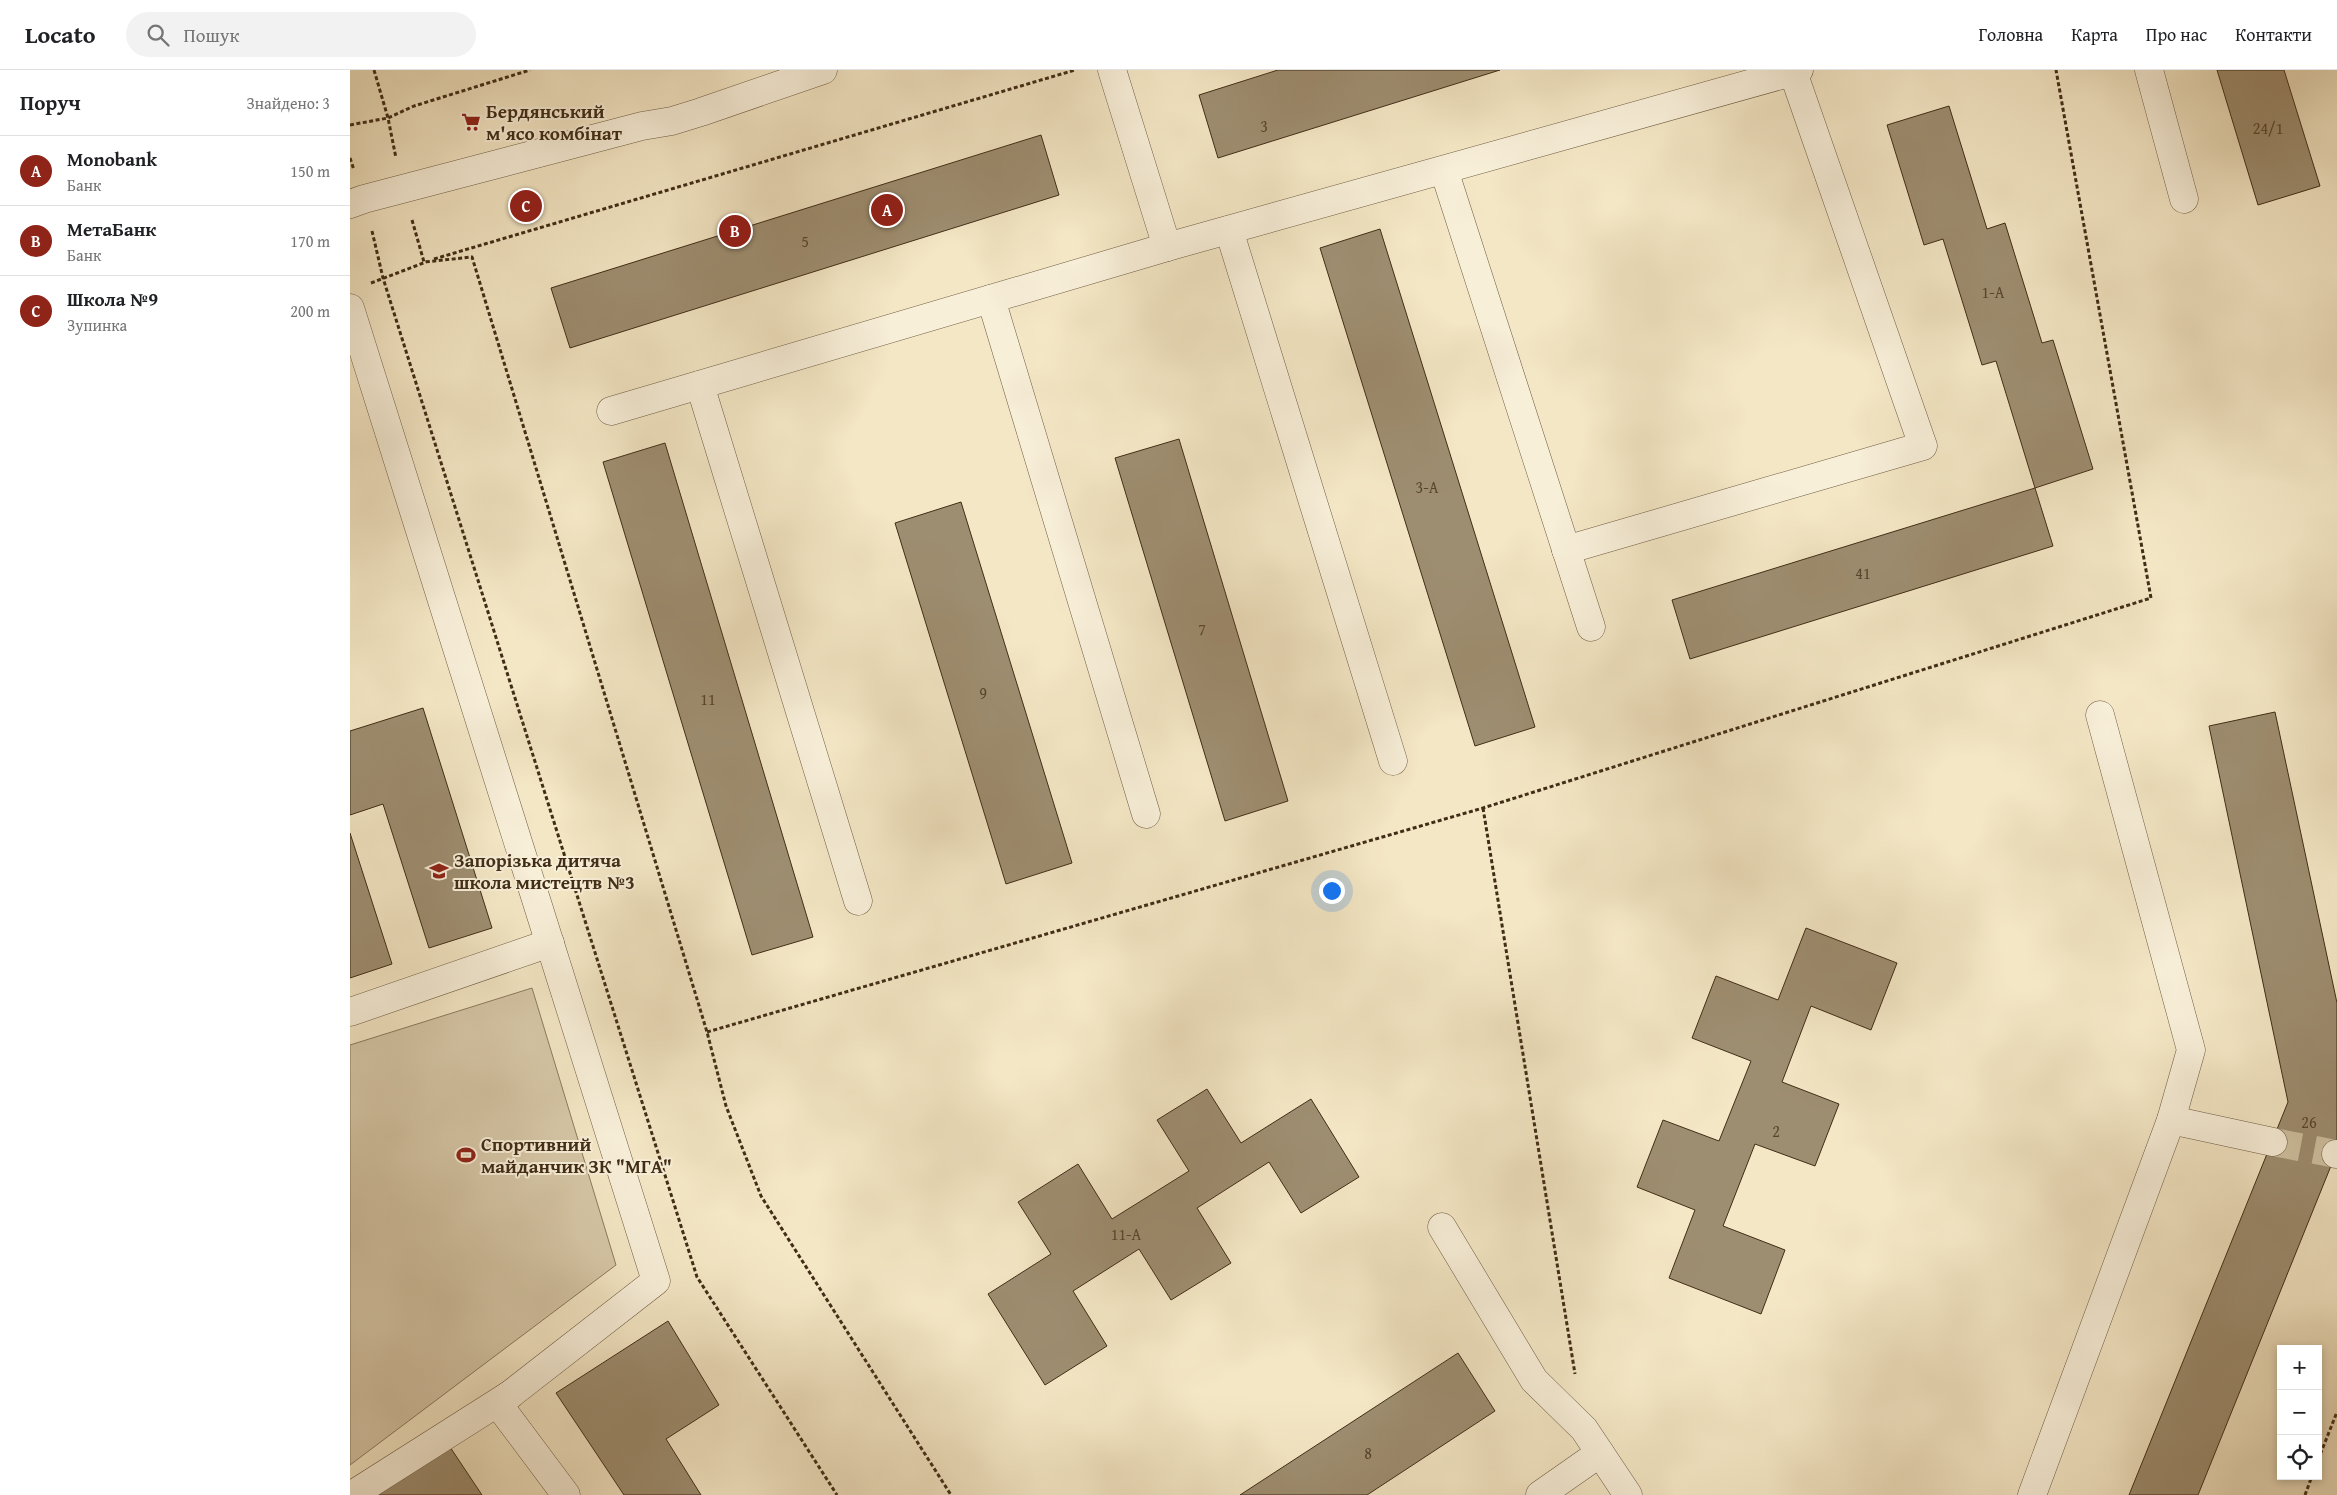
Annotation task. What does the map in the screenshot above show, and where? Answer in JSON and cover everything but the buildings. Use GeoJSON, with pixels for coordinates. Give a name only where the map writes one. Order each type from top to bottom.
{"type":"FeatureCollection","features":[{"type":"Feature","properties":{"kind":"street"},"geometry":{"type":"LineString","coordinates":[[357,202],[642,126],[672,121],[823,70]]}},
{"type":"Feature","properties":{"kind":"street"},"geometry":{"type":"LineString","coordinates":[[1112,70],[1168,247]]}},
{"type":"Feature","properties":{"kind":"street"},"geometry":{"type":"LineString","coordinates":[[2149,70],[2184,199]]}},
{"type":"Feature","properties":{"kind":"street"},"geometry":{"type":"LineString","coordinates":[[612,411],[1168,247],[1796,71],[1923,446],[1566,550]]}},
{"type":"Feature","properties":{"kind":"street"},"geometry":{"type":"LineString","coordinates":[[1444,170],[1591,626]]}},
{"type":"Feature","properties":{"kind":"street"},"geometry":{"type":"LineString","coordinates":[[1229,230],[1393,761]]}},
{"type":"Feature","properties":{"kind":"street"},"geometry":{"type":"LineString","coordinates":[[991,299],[1146,814]]}},
{"type":"Feature","properties":{"kind":"street"},"geometry":{"type":"LineString","coordinates":[[350,308],[656,1282],[498,1404],[566,1495]]}},
{"type":"Feature","properties":{"kind":"street"},"geometry":{"type":"LineString","coordinates":[[700,385],[858,901]]}},
{"type":"Feature","properties":{"kind":"street"},"geometry":{"type":"LineString","coordinates":[[2032,1495],[2171,1120],[2191,1050],[2100,715]]}},
{"type":"Feature","properties":{"kind":"street"},"geometry":{"type":"LineString","coordinates":[[350,1012],[550,943]]}},
{"type":"Feature","properties":{"kind":"street"},"geometry":{"type":"LineString","coordinates":[[2171,1120],[2272,1142]]}},
{"type":"Feature","properties":{"kind":"street"},"geometry":{"type":"LineString","coordinates":[[1442,1227],[1534,1380],[1584,1429],[1628,1495]]}},
{"type":"Feature","properties":{"kind":"street"},"geometry":{"type":"LineString","coordinates":[[352,1495],[510,1394]]}},
{"type":"Feature","properties":{"kind":"street"},"geometry":{"type":"LineString","coordinates":[[1540,1495],[1600,1454]]}},
{"type":"Feature","properties":{"kind":"path"},"geometry":{"type":"LineString","coordinates":[[374,70],[388,118],[403,189],[424,262]]}},
{"type":"Feature","properties":{"kind":"path"},"geometry":{"type":"LineString","coordinates":[[350,125],[388,118],[414,106],[530,70]]}},
{"type":"Feature","properties":{"kind":"path"},"geometry":{"type":"LineString","coordinates":[[366,286],[424,262],[1075,70]]}},
{"type":"Feature","properties":{"kind":"path"},"geometry":{"type":"LineString","coordinates":[[707,1032],[1483,808],[2151,598],[2056,70]]}},
{"type":"Feature","properties":{"kind":"path"},"geometry":{"type":"LineString","coordinates":[[350,158],[357,202],[383,278],[697,1277],[837,1495]]}},
{"type":"Feature","properties":{"kind":"path"},"geometry":{"type":"LineString","coordinates":[[424,262],[472,257],[707,1032],[726,1106],[762,1196],[951,1495]]}},
{"type":"Feature","properties":{"kind":"path"},"geometry":{"type":"LineString","coordinates":[[1483,808],[1576,1380]]}},
{"type":"Feature","properties":{"kind":"path"},"geometry":{"type":"LineString","coordinates":[[2322,1450],[2337,1412]]}},
{"type":"Feature","properties":{"kind":"path"},"geometry":{"type":"LineString","coordinates":[[2305,1495],[2311,1480]]}},
{"type":"Feature","properties":{"kind":"shaded area","name":"Спортивний майданчик ЗК \"МГА\""},"geometry":{"type":"Polygon","coordinates":[[[532,988],[616,1265],[350,1465],[350,1045],[532,988]]]}},
{"type":"Feature","properties":{"kind":"tunnel"},"geometry":{"type":"LineString","coordinates":[[2273,1142],[2336,1154]]}},
{"type":"Feature","properties":{"kind":"place","name":"Бердянський м'ясо комбінат"},"geometry":{"type":"Point","coordinates":[471,122]}},
{"type":"Feature","properties":{"kind":"place","name":"Школа №9"},"geometry":{"type":"Point","coordinates":[526,206]}},
{"type":"Feature","properties":{"kind":"place","name":"Monobank"},"geometry":{"type":"Point","coordinates":[887,210]}},
{"type":"Feature","properties":{"kind":"place","name":"МетаБанк"},"geometry":{"type":"Point","coordinates":[735,231]}},
{"type":"Feature","properties":{"kind":"place","name":"Запорізька дитяча школа мистецтв №3"},"geometry":{"type":"Point","coordinates":[439,871]}},
{"type":"Feature","properties":{"kind":"place","name":"Спортивний майданчик ЗК \"МГА\""},"geometry":{"type":"Point","coordinates":[466,1155]}}]}
